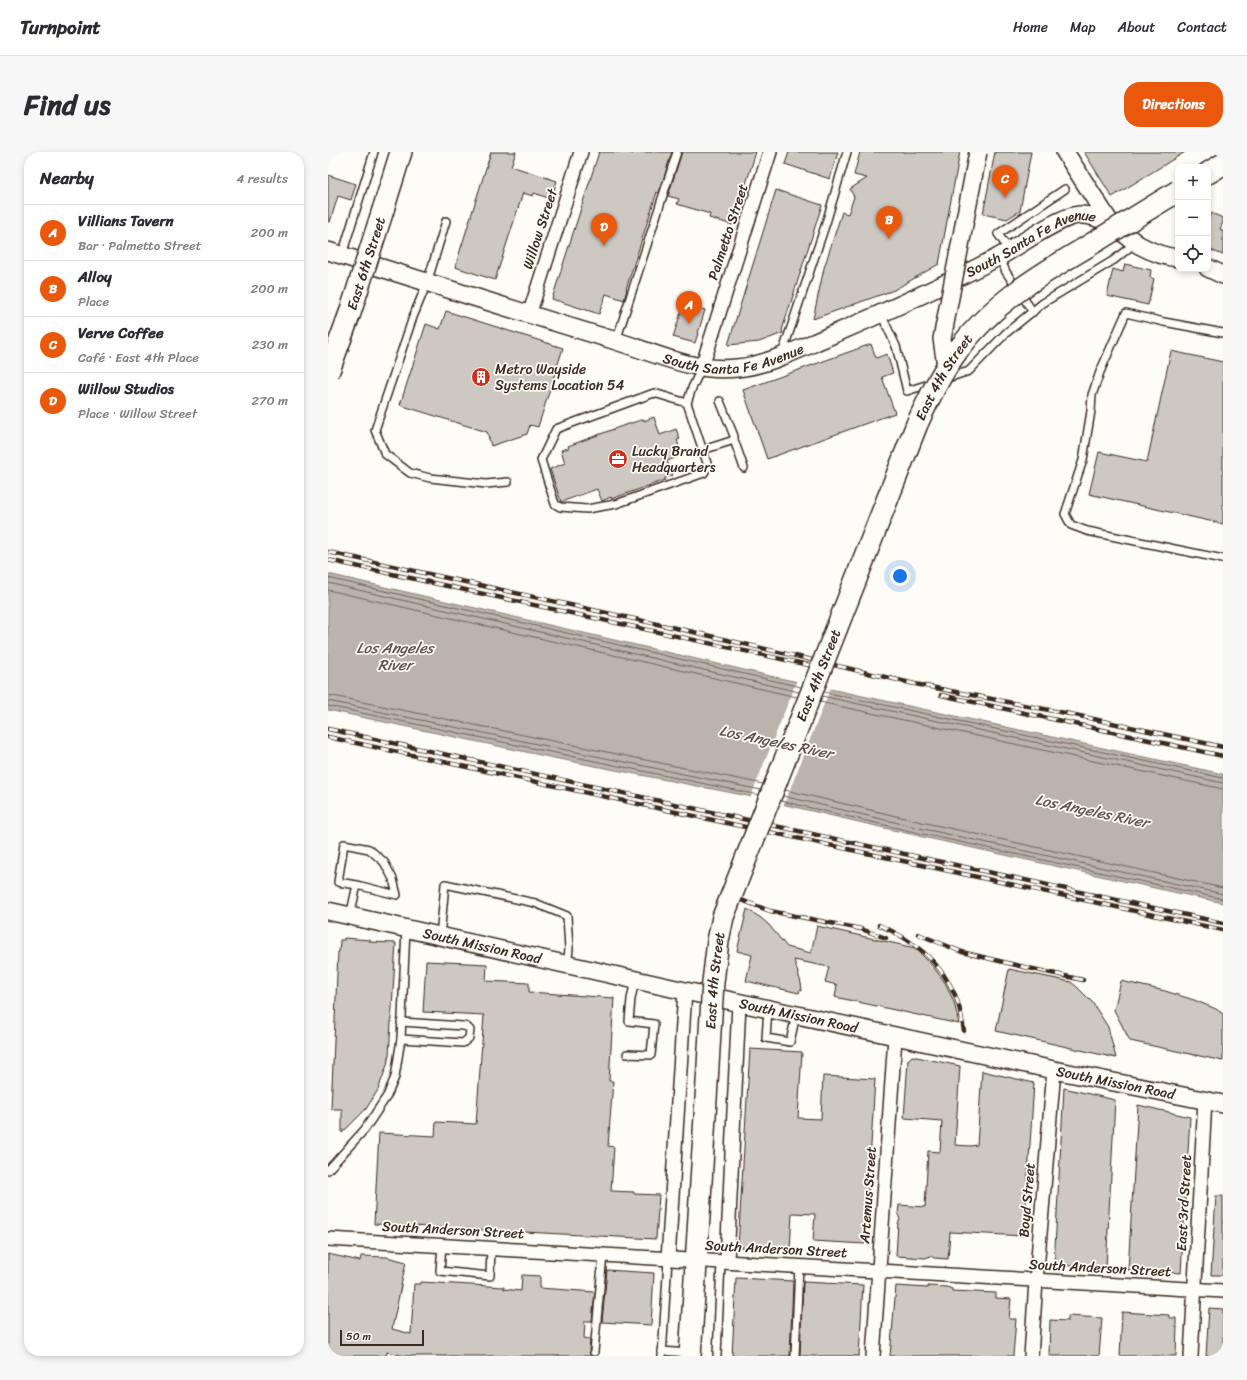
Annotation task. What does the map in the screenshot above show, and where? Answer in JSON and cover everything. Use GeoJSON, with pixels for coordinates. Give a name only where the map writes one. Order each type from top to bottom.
{"type":"FeatureCollection","features":[{"type":"Feature","properties":{"kind":"main road","name":"East 6th Street"},"geometry":{"type":"LineString","coordinates":[[328,373],[350,313],[401,152]]}},
{"type":"Feature","properties":{"kind":"main road"},"geometry":{"type":"LineString","coordinates":[[1211,171],[1223,164]]}},
{"type":"Feature","properties":{"kind":"main road","name":"East 4th Street"},"geometry":{"type":"LineString","coordinates":[[690,1354],[713,982],[717,946],[723,917],[917,424],[935,387],[949,363],[976,329],[1001,304],[1036,277],[1175,193]]}},
{"type":"Feature","properties":{"kind":"street","name":"Willow Street"},"geometry":{"type":"LineString","coordinates":[[529,315],[581,152]]}},
{"type":"Feature","properties":{"kind":"street","name":"Palmetto Street"},"geometry":{"type":"LineString","coordinates":[[702,367],[770,152]]}},
{"type":"Feature","properties":{"kind":"street"},"geometry":{"type":"LineString","coordinates":[[949,363],[945,359],[942,339],[978,152]]}},
{"type":"Feature","properties":{"kind":"street"},"geometry":{"type":"LineString","coordinates":[[1065,152],[1116,227]]}},
{"type":"Feature","properties":{"kind":"street","name":"South Santa Fe Avenue"},"geometry":{"type":"LineString","coordinates":[[335,253],[357,265],[426,283],[616,341],[676,362],[702,367],[735,369],[782,355],[881,314],[1004,253],[1050,226],[1076,215],[1088,216],[1116,227],[1145,235],[1175,250]]}},
{"type":"Feature","properties":{"kind":"street","name":"South Santa Fe Avenue"},"geometry":{"type":"LineString","coordinates":[[1116,227],[1140,245],[1168,257],[1175,258]]}},
{"type":"Feature","properties":{"kind":"street"},"geometry":{"type":"LineString","coordinates":[[1211,269],[1223,275]]}},
{"type":"Feature","properties":{"kind":"street","name":"South Mission Road"},"geometry":{"type":"LineString","coordinates":[[328,911],[685,992],[895,1037],[1223,1104]]}},
{"type":"Feature","properties":{"kind":"street","name":"East 4th Street"},"geometry":{"type":"LineString","coordinates":[[668,1259],[685,992]]}},
{"type":"Feature","properties":{"kind":"street","name":"East 4th Street"},"geometry":{"type":"LineString","coordinates":[[724,1262],[739,1003]]}},
{"type":"Feature","properties":{"kind":"street","name":"Artemus Street"},"geometry":{"type":"LineString","coordinates":[[873,1356],[895,1037]]}},
{"type":"Feature","properties":{"kind":"street","name":"Boyd Street"},"geometry":{"type":"LineString","coordinates":[[1031,1356],[1054,1070]]}},
{"type":"Feature","properties":{"kind":"street","name":"East 3rd Street"},"geometry":{"type":"LineString","coordinates":[[1191,1356],[1205,1100]]}},
{"type":"Feature","properties":{"kind":"street","name":"South Anderson Street"},"geometry":{"type":"LineString","coordinates":[[328,1239],[1223,1291]]}},
{"type":"Feature","properties":{"kind":"lane"},"geometry":{"type":"LineString","coordinates":[[335,253],[374,152]]}},
{"type":"Feature","properties":{"kind":"lane"},"geometry":{"type":"LineString","coordinates":[[616,341],[677,152]]}},
{"type":"Feature","properties":{"kind":"lane"},"geometry":{"type":"LineString","coordinates":[[782,355],[826,223],[847,152]]}},
{"type":"Feature","properties":{"kind":"lane"},"geometry":{"type":"LineString","coordinates":[[1032,312],[1006,272],[1004,253],[998,234],[1065,189]]}},
{"type":"Feature","properties":{"kind":"lane"},"geometry":{"type":"LineString","coordinates":[[446,221],[375,430],[385,454],[410,473],[430,478],[486,484],[508,482]]}},
{"type":"Feature","properties":{"kind":"lane"},"geometry":{"type":"LineString","coordinates":[[881,314],[896,346],[907,391],[969,372],[1006,333],[1043,303],[1114,260],[1136,242]]}},
{"type":"Feature","properties":{"kind":"lane"},"geometry":{"type":"LineString","coordinates":[[1223,333],[1126,313],[1100,372],[1092,395],[1091,411],[1083,460],[1065,514],[1071,525],[1087,531],[1223,559]]}},
{"type":"Feature","properties":{"kind":"lane"},"geometry":{"type":"LineString","coordinates":[[687,403],[654,393],[556,428],[541,460],[555,504],[560,507],[587,509],[616,504],[701,474],[706,470],[707,467],[703,450],[687,403],[702,367]]}},
{"type":"Feature","properties":{"kind":"lane"},"geometry":{"type":"LineString","coordinates":[[720,401],[734,436],[744,468]]}},
{"type":"Feature","properties":{"kind":"lane"},"geometry":{"type":"LineString","coordinates":[[703,450],[734,440]]}},
{"type":"Feature","properties":{"kind":"lane"},"geometry":{"type":"LineString","coordinates":[[344,844],[369,849],[384,862],[393,879],[397,895],[357,885],[338,882],[344,844]]}},
{"type":"Feature","properties":{"kind":"lane"},"geometry":{"type":"LineString","coordinates":[[440,937],[445,884],[535,903],[567,916],[569,949],[567,966]]}},
{"type":"Feature","properties":{"kind":"lane"},"geometry":{"type":"LineString","coordinates":[[350,916],[357,885]]}},
{"type":"Feature","properties":{"kind":"lane"},"geometry":{"type":"LineString","coordinates":[[328,1170],[364,1129],[387,1096],[395,1077],[401,1039],[406,929]]}},
{"type":"Feature","properties":{"kind":"lane"},"geometry":{"type":"LineString","coordinates":[[627,1054],[652,1055],[654,1024],[629,1021],[635,980]]}},
{"type":"Feature","properties":{"kind":"lane"},"geometry":{"type":"LineString","coordinates":[[768,1009],[766,1038],[790,1042],[796,1015]]}},
{"type":"Feature","properties":{"kind":"lane"},"geometry":{"type":"LineString","coordinates":[[401,1022],[463,1026],[470,1030],[469,1038],[463,1043],[401,1039]]}},
{"type":"Feature","properties":{"kind":"lane"},"geometry":{"type":"LineString","coordinates":[[442,1245],[440,1271],[490,1276],[491,1248]]}},
{"type":"Feature","properties":{"kind":"lane"},"geometry":{"type":"LineString","coordinates":[[594,1352],[603,1255]]}},
{"type":"Feature","properties":{"kind":"lane"},"geometry":{"type":"LineString","coordinates":[[668,1259],[662,1354],[690,1354]]}},
{"type":"Feature","properties":{"kind":"lane"},"geometry":{"type":"LineString","coordinates":[[717,1356],[724,1262]]}},
{"type":"Feature","properties":{"kind":"lane"},"geometry":{"type":"LineString","coordinates":[[795,1356],[799,1266]]}},
{"type":"Feature","properties":{"kind":"water","name":"Los Angeles River"},"geometry":{"type":"Polygon","coordinates":[[[328,574],[770,676],[1223,774],[1223,903],[923,837],[743,795],[554,758],[328,710],[328,574]]]}},
{"type":"Feature","properties":{"kind":"pier"},"geometry":{"type":"Polygon","coordinates":[[[797,680],[831,687],[783,807],[750,799],[797,680]]]}},
{"type":"Feature","properties":{"kind":"building"},"geometry":{"type":"Polygon","coordinates":[[[491,152],[516,152],[511,166],[557,181],[551,199],[534,193],[533,196],[523,193],[495,280],[455,267],[491,152]]]}},
{"type":"Feature","properties":{"kind":"building"},"geometry":{"type":"Polygon","coordinates":[[[599,152],[626,152],[633,154],[633,152],[672,152],[659,193],[657,192],[626,289],[624,300],[606,294],[599,314],[552,299],[599,152]]]}},
{"type":"Feature","properties":{"kind":"building"},"geometry":{"type":"Polygon","coordinates":[[[682,152],[756,152],[733,225],[709,218],[710,214],[677,204],[679,199],[668,196],[682,152]]]}},
{"type":"Feature","properties":{"kind":"building"},"geometry":{"type":"Polygon","coordinates":[[[789,152],[838,152],[830,179],[785,164],[789,152]]]}},
{"type":"Feature","properties":{"kind":"building"},"geometry":{"type":"Polygon","coordinates":[[[860,152],[960,152],[939,264],[894,290],[813,319],[824,268],[842,212],[848,214],[854,197],[850,189],[867,178],[854,175],[860,152]]]}},
{"type":"Feature","properties":{"kind":"building"},"geometry":{"type":"Polygon","coordinates":[[[995,152],[1031,152],[1020,211],[1007,219],[983,214],[995,152]]]}},
{"type":"Feature","properties":{"kind":"building"},"geometry":{"type":"Polygon","coordinates":[[[1084,152],[1185,152],[1112,197],[1084,152]]]}},
{"type":"Feature","properties":{"kind":"building"},"geometry":{"type":"Polygon","coordinates":[[[328,175],[356,184],[351,200],[338,196],[330,222],[328,222],[328,175]]]}},
{"type":"Feature","properties":{"kind":"building"},"geometry":{"type":"Polygon","coordinates":[[[776,190],[822,205],[782,330],[783,333],[759,342],[728,345],[776,190]]]}},
{"type":"Feature","properties":{"kind":"building"},"geometry":{"type":"Polygon","coordinates":[[[1211,213],[1223,218],[1220,229],[1223,231],[1223,255],[1211,250],[1211,213]]]}},
{"type":"Feature","properties":{"kind":"building"},"geometry":{"type":"Polygon","coordinates":[[[1125,264],[1151,270],[1150,277],[1154,279],[1148,305],[1107,296],[1113,269],[1123,272],[1125,264]]]}},
{"type":"Feature","properties":{"kind":"building"},"geometry":{"type":"Polygon","coordinates":[[[684,303],[705,310],[695,343],[673,337],[684,303]]]}},
{"type":"Feature","properties":{"kind":"building","name":"Metro Wayside Systems Location 54"},"geometry":{"type":"Polygon","coordinates":[[[446,311],[563,348],[538,427],[530,425],[527,434],[491,446],[487,432],[400,405],[426,324],[440,329],[446,311]]]}},
{"type":"Feature","properties":{"kind":"building"},"geometry":{"type":"Polygon","coordinates":[[[871,344],[876,358],[887,354],[893,373],[882,377],[895,413],[767,459],[743,390],[871,344]]]}},
{"type":"Feature","properties":{"kind":"building"},"geometry":{"type":"Polygon","coordinates":[[[1171,351],[1223,362],[1223,524],[1089,494],[1099,452],[1147,462],[1171,351]]]}},
{"type":"Feature","properties":{"kind":"building","name":"Lucky Brand Headquarters"},"geometry":{"type":"Polygon","coordinates":[[[654,417],[660,435],[676,429],[680,439],[677,440],[679,446],[675,448],[678,457],[667,461],[673,475],[665,478],[665,480],[611,499],[611,497],[602,501],[597,489],[561,502],[550,469],[565,463],[561,450],[622,426],[654,417]]]}},
{"type":"Feature","properties":{"kind":"building"},"geometry":{"type":"Polygon","coordinates":[[[747,909],[769,925],[787,947],[811,953],[817,926],[915,948],[932,965],[946,984],[954,1002],[959,1024],[835,997],[837,985],[825,982],[829,967],[794,960],[801,983],[802,991],[800,990],[799,993],[746,981],[752,955],[737,951],[747,909]]]}},
{"type":"Feature","properties":{"kind":"building"},"geometry":{"type":"Polygon","coordinates":[[[344,938],[370,940],[370,942],[396,943],[389,1055],[387,1065],[378,1090],[366,1109],[342,1133],[342,1109],[331,1109],[338,952],[340,940],[344,940],[344,938]]]}},
{"type":"Feature","properties":{"kind":"building"},"geometry":{"type":"Polygon","coordinates":[[[426,961],[487,964],[486,981],[529,983],[529,992],[614,998],[609,1081],[613,1081],[608,1146],[614,1147],[611,1191],[659,1195],[656,1239],[374,1224],[379,1133],[435,1136],[436,1122],[476,1124],[484,1015],[423,1012],[426,961]]]}},
{"type":"Feature","properties":{"kind":"building"},"geometry":{"type":"Polygon","coordinates":[[[1009,969],[1071,982],[1092,1002],[1108,1027],[1116,1058],[996,1031],[1009,969]]]}},
{"type":"Feature","properties":{"kind":"building"},"geometry":{"type":"Polygon","coordinates":[[[1121,981],[1165,991],[1194,1000],[1216,1009],[1223,1014],[1223,1061],[1130,1041],[1114,1010],[1121,981]]]}},
{"type":"Feature","properties":{"kind":"building"},"geometry":{"type":"Polygon","coordinates":[[[750,1049],[802,1052],[798,1118],[821,1119],[823,1076],[875,1079],[865,1244],[813,1241],[815,1214],[792,1213],[790,1250],[738,1247],[750,1049]]]}},
{"type":"Feature","properties":{"kind":"building"},"geometry":{"type":"Polygon","coordinates":[[[912,1056],[960,1066],[955,1145],[977,1145],[982,1071],[1034,1083],[1024,1236],[950,1232],[948,1259],[934,1258],[931,1256],[925,1258],[896,1256],[898,1223],[900,1220],[898,1214],[899,1205],[925,1207],[928,1151],[940,1152],[942,1121],[904,1118],[908,1060],[912,1056]]]}},
{"type":"Feature","properties":{"kind":"building"},"geometry":{"type":"Polygon","coordinates":[[[1064,1088],[1115,1100],[1106,1268],[1054,1265],[1064,1088]]]}},
{"type":"Feature","properties":{"kind":"building"},"geometry":{"type":"Polygon","coordinates":[[[1138,1105],[1190,1117],[1181,1273],[1128,1270],[1138,1105]]]}},
{"type":"Feature","properties":{"kind":"building"},"geometry":{"type":"Polygon","coordinates":[[[1216,1196],[1223,1196],[1223,1275],[1211,1275],[1216,1196]]]}},
{"type":"Feature","properties":{"kind":"building"},"geometry":{"type":"Polygon","coordinates":[[[328,1254],[360,1261],[361,1256],[387,1257],[406,1262],[392,1329],[411,1334],[414,1284],[421,1284],[421,1282],[504,1287],[504,1289],[521,1291],[522,1275],[540,1276],[540,1288],[595,1292],[592,1321],[585,1321],[584,1338],[590,1339],[589,1352],[591,1356],[405,1356],[387,1352],[386,1356],[328,1356],[328,1254]]]}},
{"type":"Feature","properties":{"kind":"building"},"geometry":{"type":"Polygon","coordinates":[[[607,1270],[654,1273],[651,1325],[602,1322],[607,1270]]]}},
{"type":"Feature","properties":{"kind":"building"},"geometry":{"type":"Polygon","coordinates":[[[736,1278],[793,1281],[790,1356],[732,1356],[736,1278]]]}},
{"type":"Feature","properties":{"kind":"building"},"geometry":{"type":"Polygon","coordinates":[[[803,1282],[863,1285],[859,1356],[800,1356],[803,1282]]]}},
{"type":"Feature","properties":{"kind":"building"},"geometry":{"type":"Polygon","coordinates":[[[896,1286],[928,1288],[928,1286],[947,1287],[952,1289],[952,1291],[996,1293],[996,1298],[1011,1299],[1009,1319],[1016,1319],[1013,1356],[890,1356],[896,1286]]]}},
{"type":"Feature","properties":{"kind":"building"},"geometry":{"type":"Polygon","coordinates":[[[1209,1308],[1223,1309],[1223,1356],[1206,1356],[1209,1308]]]}},
{"type":"Feature","properties":{"kind":"building"},"geometry":{"type":"Polygon","coordinates":[[[1122,1312],[1169,1315],[1169,1318],[1176,1318],[1176,1356],[1120,1356],[1122,1312]]]}},
{"type":"Feature","properties":{"kind":"building"},"geometry":{"type":"Polygon","coordinates":[[[1068,1316],[1102,1318],[1099,1356],[1049,1356],[1050,1320],[1068,1321],[1068,1316]]]}},
{"type":"Feature","properties":{"kind":"railway"},"geometry":{"type":"LineString","coordinates":[[328,552],[689,631],[915,684],[1075,715],[1223,747]]}},
{"type":"Feature","properties":{"kind":"railway"},"geometry":{"type":"LineString","coordinates":[[328,560],[818,667]]}},
{"type":"Feature","properties":{"kind":"railway"},"geometry":{"type":"LineString","coordinates":[[941,695],[1223,756]]}},
{"type":"Feature","properties":{"kind":"railway"},"geometry":{"type":"LineString","coordinates":[[328,729],[1223,923]]}},
{"type":"Feature","properties":{"kind":"railway"},"geometry":{"type":"LineString","coordinates":[[328,737],[1223,930]]}},
{"type":"Feature","properties":{"kind":"railway"},"geometry":{"type":"LineString","coordinates":[[731,896],[770,911],[861,929],[886,938]]}},
{"type":"Feature","properties":{"kind":"railway"},"geometry":{"type":"LineString","coordinates":[[879,925],[914,944],[933,962],[949,983],[957,999],[964,1031]]}},
{"type":"Feature","properties":{"kind":"railway"},"geometry":{"type":"LineString","coordinates":[[918,934],[962,952],[1083,980]]}},
{"type":"Feature","properties":{"kind":"place","name":"Verve Coffee"},"geometry":{"type":"Point","coordinates":[1005,198]}},
{"type":"Feature","properties":{"kind":"place","name":"Alloy"},"geometry":{"type":"Point","coordinates":[889,239]}},
{"type":"Feature","properties":{"kind":"place","name":"Willow Studios"},"geometry":{"type":"Point","coordinates":[604,246]}},
{"type":"Feature","properties":{"kind":"place","name":"Villians Tavern"},"geometry":{"type":"Point","coordinates":[689,324]}},
{"type":"Feature","properties":{"kind":"place","name":"Metro Wayside Systems Location 54"},"geometry":{"type":"Point","coordinates":[481,377]}},
{"type":"Feature","properties":{"kind":"place","name":"Lucky Brand Headquarters"},"geometry":{"type":"Point","coordinates":[618,459]}}]}
